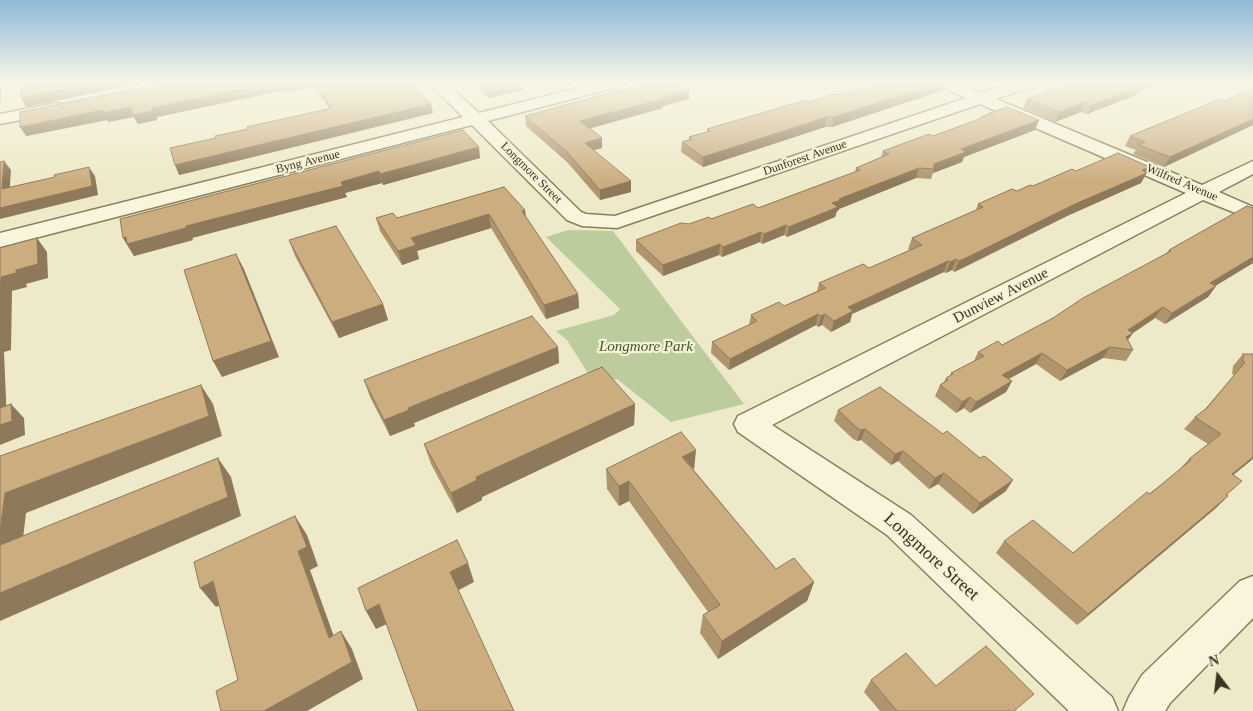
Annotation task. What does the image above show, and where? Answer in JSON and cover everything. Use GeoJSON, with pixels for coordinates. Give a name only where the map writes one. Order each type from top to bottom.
{"type":"FeatureCollection","features":[{"type":"Feature","properties":{"kind":"street"},"geometry":{"type":"LineString","coordinates":[[0,119],[14,116]]}},
{"type":"Feature","properties":{"kind":"street","name":"Byng Avenue"},"geometry":{"type":"LineString","coordinates":[[0,240],[483,116]]}},
{"type":"Feature","properties":{"kind":"street","name":"Dunforest Avenue"},"geometry":{"type":"LineString","coordinates":[[582,220],[617,222],[929,116]]}},
{"type":"Feature","properties":{"kind":"street","name":"Wilfred Avenue"},"geometry":{"type":"LineString","coordinates":[[1021,116],[1253,214]]}},
{"type":"Feature","properties":{"kind":"street","name":"Longmore Street"},"geometry":{"type":"LineString","coordinates":[[476,118],[574,216],[582,220]]}},
{"type":"Feature","properties":{"kind":"street","name":"Dunview Avenue"},"geometry":{"type":"LineString","coordinates":[[748,424],[1253,167]]}},
{"type":"Feature","properties":{"kind":"street","name":"Longmore Street"},"geometry":{"type":"LineString","coordinates":[[748,424],[899,524],[1098,711]]}},
{"type":"Feature","properties":{"kind":"street"},"geometry":{"type":"LineString","coordinates":[[1143,711],[1156,689],[1253,593]]}},
{"type":"Feature","properties":{"kind":"green space","name":"Longmore Park"},"geometry":{"type":"Polygon","coordinates":[[[568,230],[613,231],[744,404],[671,422],[617,379],[596,386],[567,340],[556,331],[614,315],[620,309],[546,237],[568,230]]]}},
{"type":"Feature","properties":{"kind":"building"},"geometry":{"type":"Polygon","coordinates":[[[20,116],[73,116],[20,127],[20,116]]]}},
{"type":"Feature","properties":{"kind":"building"},"geometry":{"type":"Polygon","coordinates":[[[295,116],[380,116],[175,165],[170,148],[216,138],[215,136],[248,129],[247,127],[295,116]]]}},
{"type":"Feature","properties":{"kind":"building"},"geometry":{"type":"Polygon","coordinates":[[[525,116],[598,116],[580,121],[602,138],[585,143],[631,181],[600,190],[567,152],[525,116]]]}},
{"type":"Feature","properties":{"kind":"building"},"geometry":{"type":"Polygon","coordinates":[[[751,116],[837,116],[827,117],[703,157],[682,142],[692,139],[689,137],[710,131],[707,129],[751,116]]]}},
{"type":"Feature","properties":{"kind":"building"},"geometry":{"type":"Polygon","coordinates":[[[1030,116],[1039,120],[961,149],[966,152],[934,164],[934,169],[919,168],[839,199],[841,200],[832,203],[838,207],[789,227],[786,225],[764,234],[761,232],[723,247],[720,244],[663,265],[636,240],[681,223],[689,224],[709,217],[711,219],[753,204],[758,208],[860,170],[856,168],[889,154],[883,151],[929,134],[933,136],[981,117],[1030,116]]]}},
{"type":"Feature","properties":{"kind":"building"},"geometry":{"type":"Polygon","coordinates":[[[1178,116],[1253,116],[1253,119],[1170,157],[1139,145],[1145,142],[1130,136],[1178,116]]]}},
{"type":"Feature","properties":{"kind":"building"},"geometry":{"type":"Polygon","coordinates":[[[463,130],[479,147],[380,174],[379,171],[341,182],[343,186],[186,226],[186,228],[127,244],[126,237],[123,238],[120,219],[463,130]]]}},
{"type":"Feature","properties":{"kind":"building"},"geometry":{"type":"Polygon","coordinates":[[[1118,153],[1150,167],[1142,170],[1147,173],[1073,205],[968,257],[959,261],[956,259],[948,261],[848,307],[853,311],[834,321],[825,314],[821,316],[818,314],[730,359],[712,342],[757,321],[751,315],[779,302],[784,306],[826,288],[819,283],[863,264],[869,268],[922,245],[912,238],[983,207],[978,204],[1012,189],[1017,191],[1072,169],[1076,171],[1118,153]]]}},
{"type":"Feature","properties":{"kind":"building"},"geometry":{"type":"Polygon","coordinates":[[[4,161],[2,189],[89,167],[92,186],[0,208],[0,162],[4,161]]]}},
{"type":"Feature","properties":{"kind":"building"},"geometry":{"type":"Polygon","coordinates":[[[504,187],[525,210],[522,211],[578,294],[544,305],[489,214],[411,238],[416,245],[398,251],[376,218],[393,213],[397,218],[504,187]]]}},
{"type":"Feature","properties":{"kind":"building"},"geometry":{"type":"Polygon","coordinates":[[[1247,206],[1253,208],[1253,257],[1210,283],[1216,286],[1172,313],[1163,307],[1128,330],[1133,333],[1126,337],[1133,350],[1110,347],[1067,370],[1042,353],[1002,375],[1012,381],[976,402],[970,397],[962,402],[940,385],[948,380],[946,378],[953,374],[951,373],[984,356],[978,352],[998,341],[1002,345],[1053,318],[1083,298],[1171,251],[1169,250],[1247,206]]]}},
{"type":"Feature","properties":{"kind":"building"},"geometry":{"type":"Polygon","coordinates":[[[336,226],[383,304],[332,322],[289,240],[336,226]]]}},
{"type":"Feature","properties":{"kind":"building"},"geometry":{"type":"Polygon","coordinates":[[[37,238],[38,264],[16,270],[16,273],[1,277],[0,301],[0,248],[37,238]]]}},
{"type":"Feature","properties":{"kind":"building"},"geometry":{"type":"Polygon","coordinates":[[[236,254],[271,341],[213,361],[184,270],[236,254]]]}},
{"type":"Feature","properties":{"kind":"building"},"geometry":{"type":"Polygon","coordinates":[[[532,316],[558,347],[408,408],[409,410],[384,420],[364,380],[532,316]]]}},
{"type":"Feature","properties":{"kind":"building"},"geometry":{"type":"Polygon","coordinates":[[[1243,354],[1253,354],[1253,457],[1232,474],[1242,481],[1226,495],[1228,496],[1088,614],[1004,541],[1033,520],[1073,553],[1147,492],[1150,494],[1191,460],[1189,459],[1221,434],[1195,417],[1207,408],[1245,362],[1243,362],[1243,354]]]}},
{"type":"Feature","properties":{"kind":"building"},"geometry":{"type":"Polygon","coordinates":[[[602,367],[635,404],[476,477],[477,480],[451,493],[424,444],[602,367]]]}},
{"type":"Feature","properties":{"kind":"building"},"geometry":{"type":"Polygon","coordinates":[[[201,385],[209,416],[5,493],[0,531],[0,456],[201,385]]]}},
{"type":"Feature","properties":{"kind":"building"},"geometry":{"type":"Polygon","coordinates":[[[880,387],[943,434],[947,431],[980,458],[986,457],[1013,480],[980,503],[944,473],[935,478],[903,451],[895,454],[865,429],[857,428],[838,410],[880,387]]]}},
{"type":"Feature","properties":{"kind":"building"},"geometry":{"type":"Polygon","coordinates":[[[11,404],[12,421],[0,425],[0,408],[11,404]]]}},
{"type":"Feature","properties":{"kind":"building"},"geometry":{"type":"Polygon","coordinates":[[[681,432],[696,450],[682,457],[776,569],[794,558],[814,582],[722,641],[703,615],[720,605],[629,481],[619,486],[606,469],[681,432]]]}},
{"type":"Feature","properties":{"kind":"building"},"geometry":{"type":"Polygon","coordinates":[[[218,458],[228,497],[0,593],[0,545],[218,458]]]}},
{"type":"Feature","properties":{"kind":"building"},"geometry":{"type":"Polygon","coordinates":[[[295,516],[307,547],[298,551],[329,638],[341,631],[352,662],[264,711],[221,711],[216,691],[238,680],[213,581],[200,588],[194,562],[295,516]]]}},
{"type":"Feature","properties":{"kind":"building"},"geometry":{"type":"Polygon","coordinates":[[[457,540],[468,563],[450,572],[514,711],[418,711],[379,604],[366,611],[358,588],[457,540]]]}},
{"type":"Feature","properties":{"kind":"building"},"geometry":{"type":"Polygon","coordinates":[[[986,646],[1034,694],[1014,711],[897,711],[871,680],[906,653],[936,686],[986,646]]]}}]}
